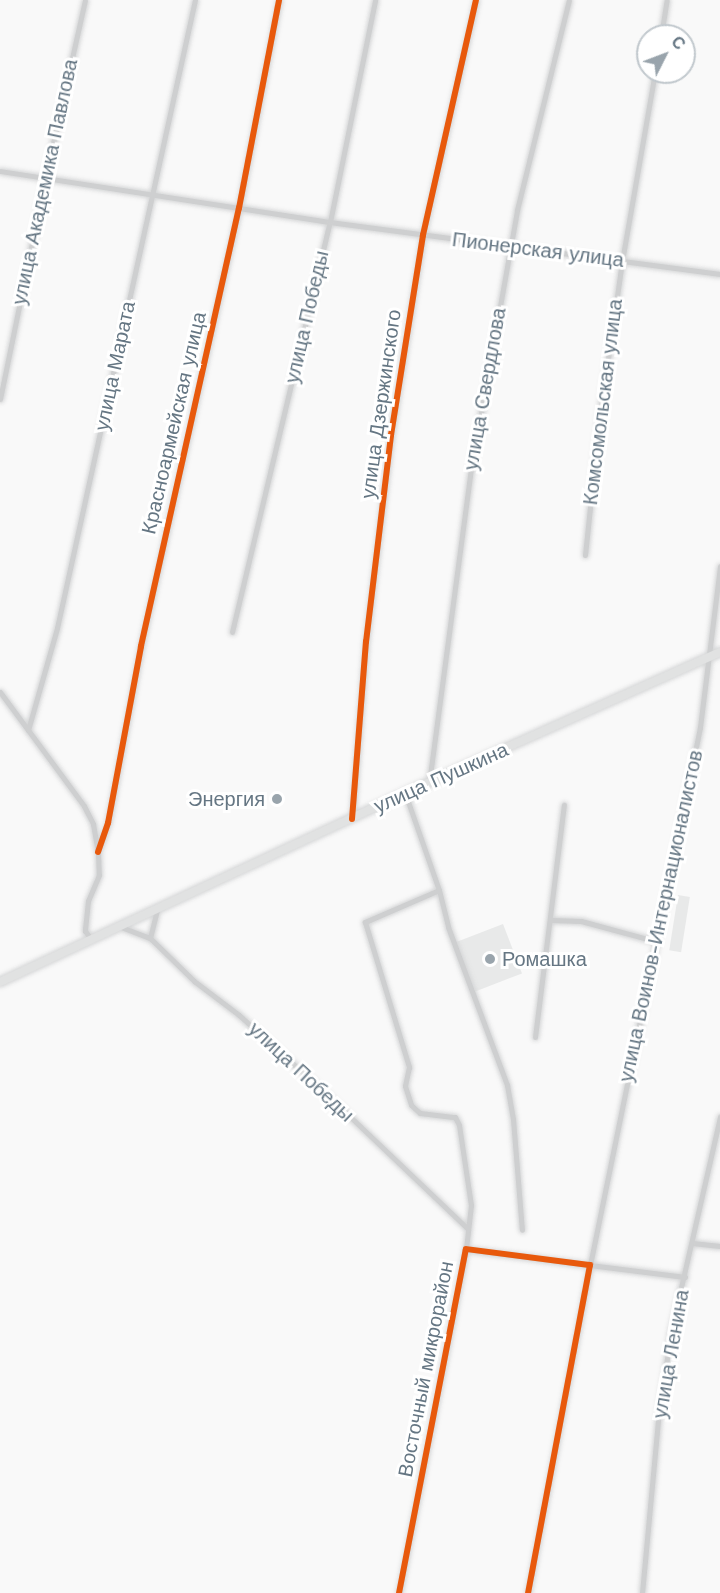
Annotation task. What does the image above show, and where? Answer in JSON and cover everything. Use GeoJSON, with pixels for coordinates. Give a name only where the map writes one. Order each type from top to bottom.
{"type":"FeatureCollection","features":[{"type":"Feature","properties":{"kind":"main road","name":"улица Пушкина"},"geometry":{"type":"LineString","coordinates":[[0,982],[405,793],[720,652]]}},
{"type":"Feature","properties":{"kind":"street","name":"улица Академика Павлова"},"geometry":{"type":"LineString","coordinates":[[0,399],[45,179],[85,0]]}},
{"type":"Feature","properties":{"kind":"street","name":"улица Марата"},"geometry":{"type":"LineString","coordinates":[[28,730],[57,628],[195,0]]}},
{"type":"Feature","properties":{"kind":"street","name":"Красноармейская улица"},"geometry":{"type":"LineString","coordinates":[[98,852],[108,823],[141,646],[239,208],[279,0]]}},
{"type":"Feature","properties":{"kind":"street","name":"улица Победы"},"geometry":{"type":"LineString","coordinates":[[232,632],[330,222],[375,0]]}},
{"type":"Feature","properties":{"kind":"street","name":"улица Дзержинского"},"geometry":{"type":"LineString","coordinates":[[352,819],[366,642],[389,446],[423,235],[476,0]]}},
{"type":"Feature","properties":{"kind":"street","name":"улица Свердлова"},"geometry":{"type":"LineString","coordinates":[[429,783],[471,470],[510,248],[517,210],[569,0]]}},
{"type":"Feature","properties":{"kind":"street"},"geometry":{"type":"LineString","coordinates":[[663,24],[667,0]]}},
{"type":"Feature","properties":{"kind":"street","name":"Комсомольская улица"},"geometry":{"type":"LineString","coordinates":[[585,555],[599,421],[621,261],[653,84]]}},
{"type":"Feature","properties":{"kind":"street","name":"Пионерская улица"},"geometry":{"type":"LineString","coordinates":[[0,171],[510,248],[720,274]]}},
{"type":"Feature","properties":{"kind":"street","name":"улица Воинов-Интернационалистов"},"geometry":{"type":"LineString","coordinates":[[590,1265],[700,727],[720,566]]}},
{"type":"Feature","properties":{"kind":"street"},"geometry":{"type":"LineString","coordinates":[[0,692],[84,806],[93,824],[99,875],[86,913],[85,931],[92,940]]}},
{"type":"Feature","properties":{"kind":"street"},"geometry":{"type":"LineString","coordinates":[[405,793],[439,890],[448,927],[507,1085],[513,1119],[522,1230]]}},
{"type":"Feature","properties":{"kind":"street"},"geometry":{"type":"LineString","coordinates":[[535,1037],[564,805]]}},
{"type":"Feature","properties":{"kind":"street"},"geometry":{"type":"LineString","coordinates":[[439,890],[365,922],[409,1067],[405,1086],[411,1105],[420,1113],[455,1117],[459,1125],[471,1205],[466,1249]]}},
{"type":"Feature","properties":{"kind":"street"},"geometry":{"type":"LineString","coordinates":[[121,927],[150,938],[157,910]]}},
{"type":"Feature","properties":{"kind":"street"},"geometry":{"type":"LineString","coordinates":[[551,920],[581,921],[655,941]]}},
{"type":"Feature","properties":{"kind":"street","name":"улица Победы"},"geometry":{"type":"LineString","coordinates":[[150,938],[194,981],[239,1015],[321,1089],[468,1229]]}},
{"type":"Feature","properties":{"kind":"street","name":"улица Ленина"},"geometry":{"type":"LineString","coordinates":[[642,1593],[658,1420],[671,1331],[720,1117]]}},
{"type":"Feature","properties":{"kind":"street"},"geometry":{"type":"LineString","coordinates":[[692,1243],[720,1246]]}},
{"type":"Feature","properties":{"kind":"street","name":"Восточный микрорайон"},"geometry":{"type":"LineString","coordinates":[[399,1593],[466,1249],[685,1277]]}},
{"type":"Feature","properties":{"kind":"street"},"geometry":{"type":"LineString","coordinates":[[528,1593],[590,1265]]}},
{"type":"Feature","properties":{"kind":"shaded area"},"geometry":{"type":"Polygon","coordinates":[[[678,895],[690,897],[681,952],[669,950],[678,895]]]}},
{"type":"Feature","properties":{"kind":"shaded area","name":"Ромашка"},"geometry":{"type":"Polygon","coordinates":[[[503,924],[522,973],[475,991],[456,942],[503,924]]]}},
{"type":"Feature","properties":{"kind":"cycle path"},"geometry":{"type":"LineString","coordinates":[[98,852],[108,823],[141,646],[239,208],[279,0]]}},
{"type":"Feature","properties":{"kind":"cycle path"},"geometry":{"type":"LineString","coordinates":[[352,819],[366,642],[391,435],[423,235],[476,0]]}},
{"type":"Feature","properties":{"kind":"cycle path"},"geometry":{"type":"LineString","coordinates":[[399,1593],[466,1249],[590,1265],[528,1593]]}},
{"type":"Feature","properties":{"kind":"place","name":"Энергия"},"geometry":{"type":"Point","coordinates":[277,799]}},
{"type":"Feature","properties":{"kind":"place","name":"Ромашка"},"geometry":{"type":"Point","coordinates":[490,959]}}]}
